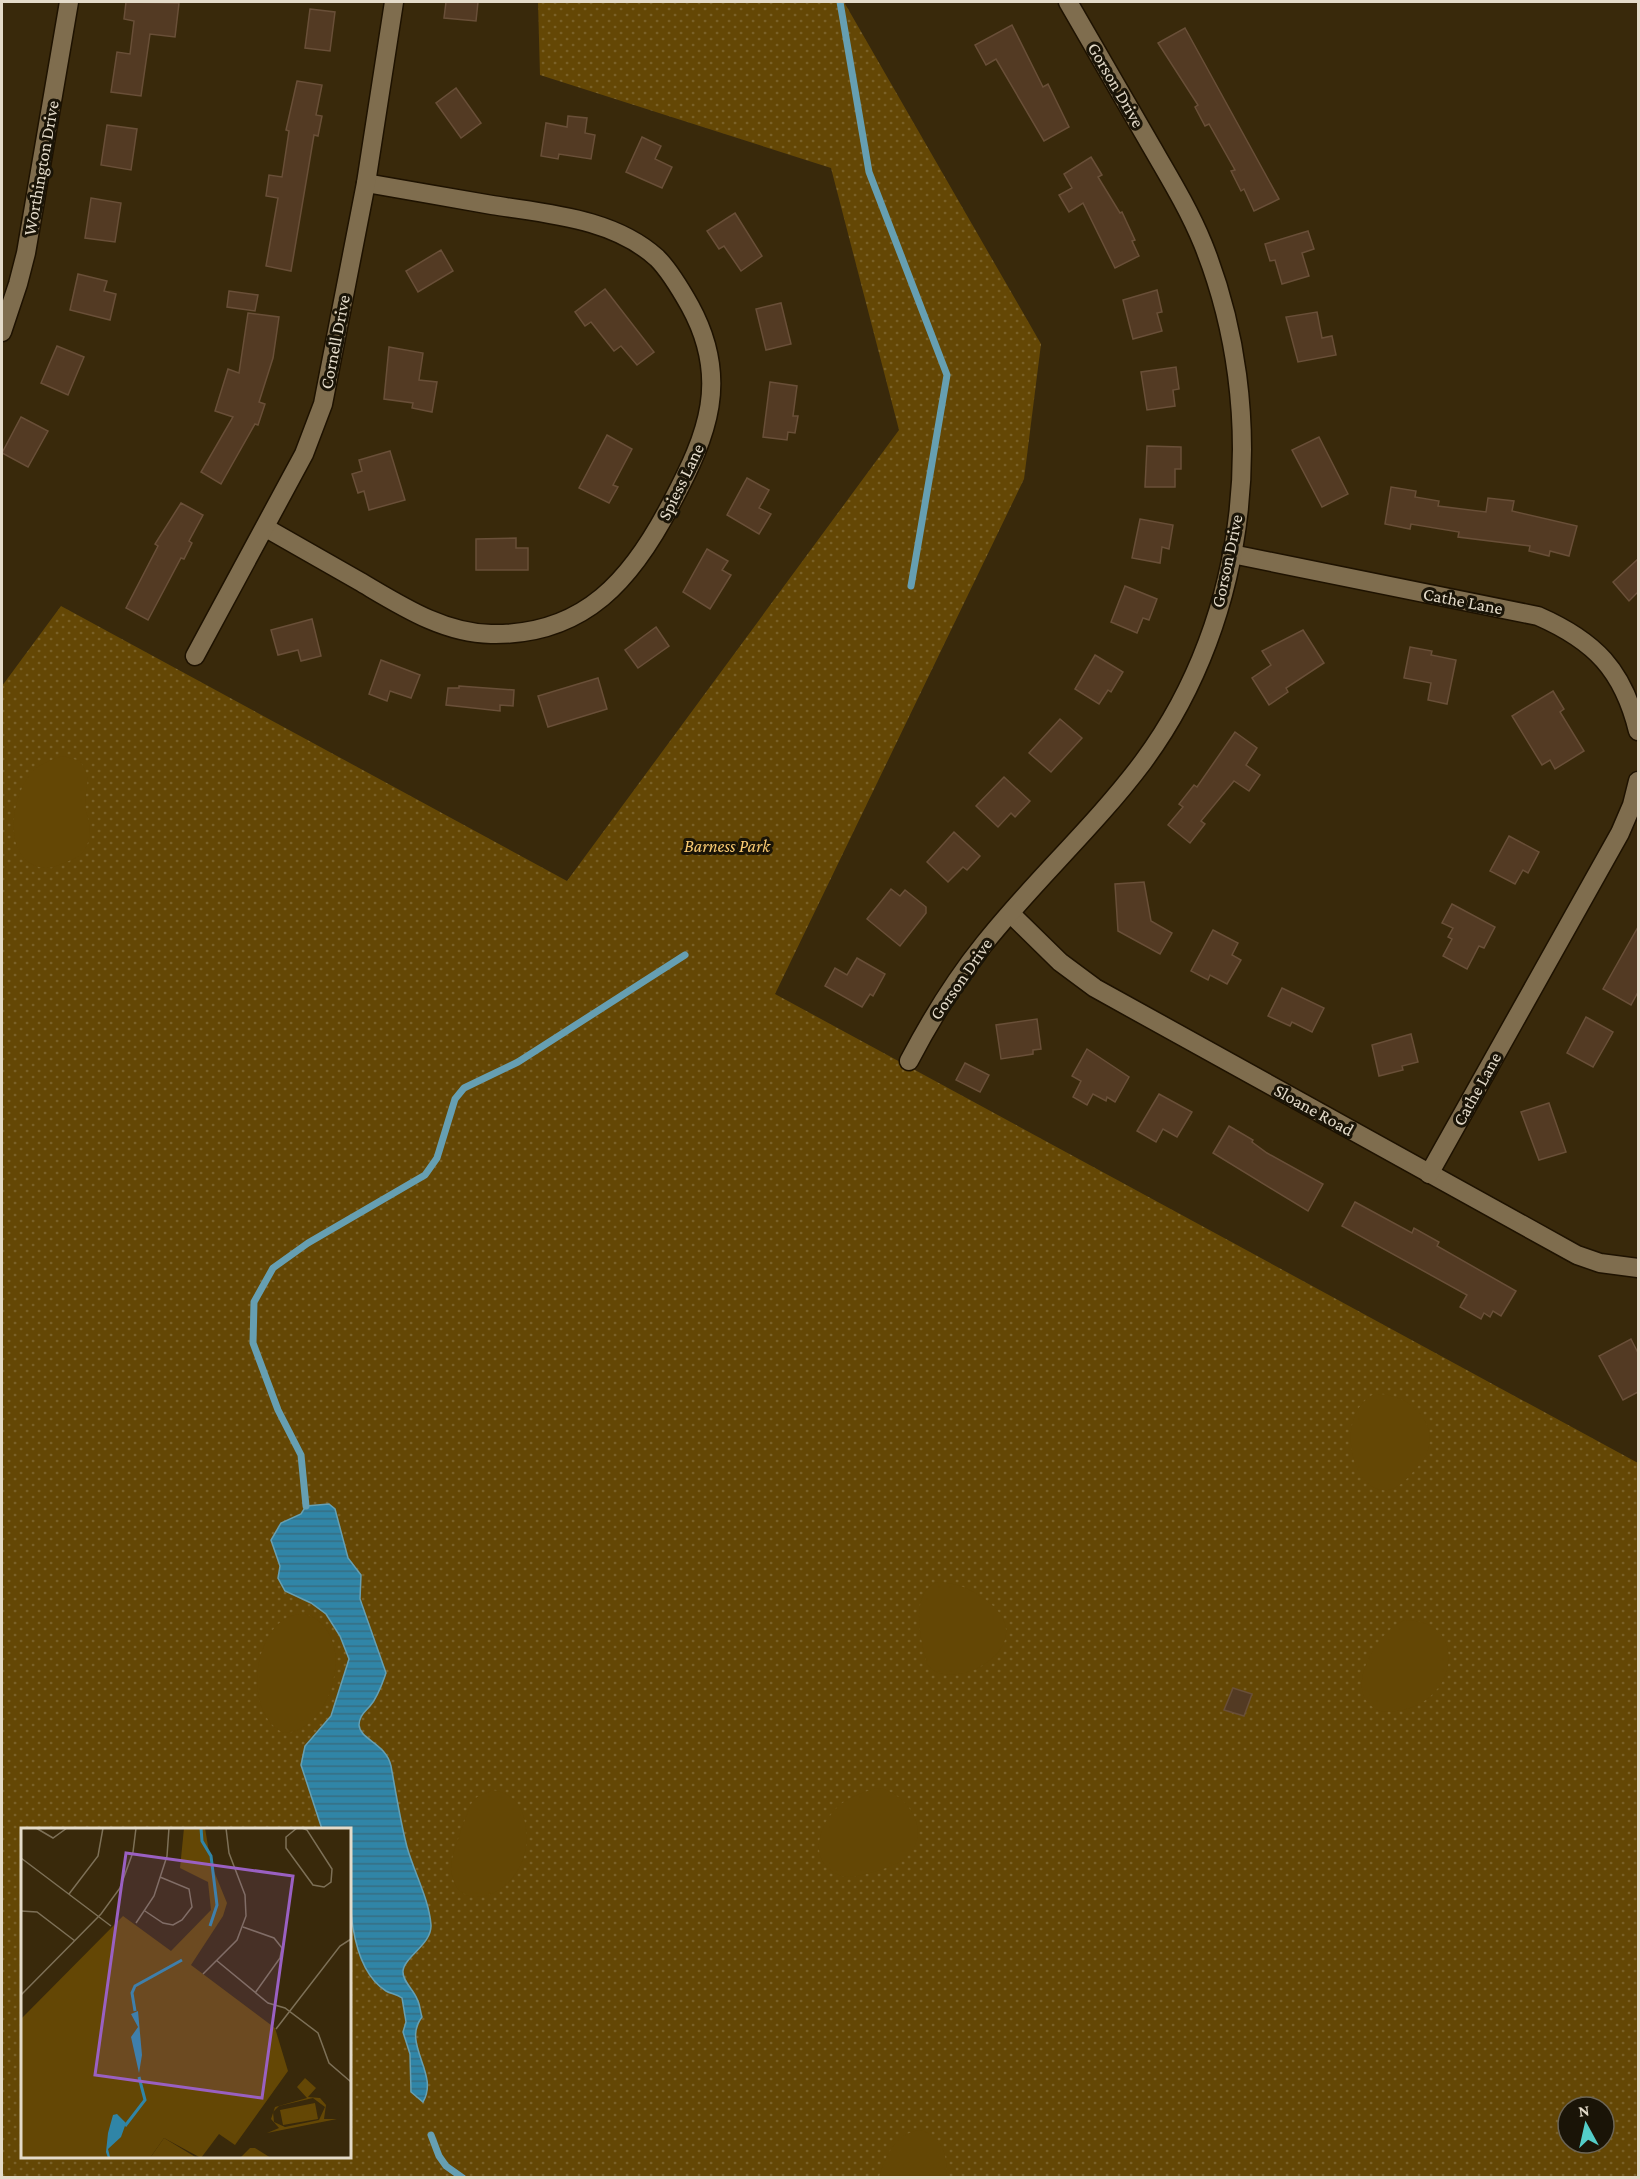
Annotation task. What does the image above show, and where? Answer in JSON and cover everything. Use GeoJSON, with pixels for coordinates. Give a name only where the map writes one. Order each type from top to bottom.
{"type":"FeatureCollection","features":[{"type":"Feature","properties":{"kind":"street","name":"Worthington Drive"},"geometry":{"type":"LineString","coordinates":[[2,332],[26,253],[69,2]]}},
{"type":"Feature","properties":{"kind":"street","name":"Cornell Drive"},"geometry":{"type":"LineString","coordinates":[[195,656],[304,454],[323,404],[366,183],[394,2]]}},
{"type":"Feature","properties":{"kind":"street","name":"Gorson Drive"},"geometry":{"type":"LineString","coordinates":[[909,1061],[948,991],[985,942],[1122,788],[1166,727],[1188,687],[1205,647],[1232,554],[1238,517],[1243,448],[1240,391],[1224,307],[1203,243],[1189,213],[1068,2]]}},
{"type":"Feature","properties":{"kind":"street","name":"Spiess Lane"},"geometry":{"type":"LineString","coordinates":[[266,528],[404,607],[452,628],[494,634],[548,626],[573,617],[593,605],[616,586],[636,564],[652,540],[688,472],[707,426],[712,392],[708,346],[679,286],[657,258],[630,240],[580,220],[366,183]]}},
{"type":"Feature","properties":{"kind":"street","name":"Cathe Lane"},"geometry":{"type":"LineString","coordinates":[[1232,554],[1538,616],[1566,628],[1583,639],[1605,660],[1623,684],[1631,703],[1638,731]]}},
{"type":"Feature","properties":{"kind":"street","name":"Cathe Lane"},"geometry":{"type":"LineString","coordinates":[[1429,1174],[1620,833],[1632,805],[1638,781]]}},
{"type":"Feature","properties":{"kind":"street","name":"Sloane Road"},"geometry":{"type":"LineString","coordinates":[[1011,914],[1060,962],[1095,988],[1577,1255],[1600,1263],[1638,1268]]}},
{"type":"Feature","properties":{"kind":"green space","name":"Barness Park"},"geometry":{"type":"Polygon","coordinates":[[[538,2],[844,2],[1041,344],[1024,479],[775,994],[1638,1463],[1638,2177],[2,2177],[2,686],[61,606],[567,881],[899,430],[831,168],[540,75],[538,2]]]}},
{"type":"Feature","properties":{"kind":"green space"},"geometry":{"type":"Polygon","coordinates":[[[63,756],[80,761],[86,774],[85,805],[90,827],[89,838],[84,851],[76,858],[55,867],[45,868],[31,863],[21,854],[15,841],[15,810],[19,795],[34,770],[40,765],[63,756]]]}},
{"type":"Feature","properties":{"kind":"green space"},"geometry":{"type":"Polygon","coordinates":[[[1374,1394],[1385,1394],[1405,1401],[1422,1415],[1430,1435],[1425,1457],[1395,1488],[1379,1489],[1366,1481],[1356,1466],[1351,1447],[1352,1426],[1359,1408],[1374,1394]]]}},
{"type":"Feature","properties":{"kind":"green space"},"geometry":{"type":"Polygon","coordinates":[[[935,1583],[948,1583],[966,1588],[983,1598],[1001,1615],[1006,1632],[1001,1648],[989,1661],[973,1670],[955,1674],[939,1673],[927,1664],[920,1632],[919,1608],[927,1590],[935,1583]]]}},
{"type":"Feature","properties":{"kind":"green space"},"geometry":{"type":"Polygon","coordinates":[[[305,1614],[322,1624],[332,1640],[335,1659],[334,1680],[327,1699],[316,1716],[301,1728],[284,1733],[270,1722],[261,1706],[257,1686],[258,1665],[264,1645],[274,1629],[288,1617],[305,1614]]]}},
{"type":"Feature","properties":{"kind":"green space"},"geometry":{"type":"Polygon","coordinates":[[[1405,1620],[1428,1625],[1442,1636],[1448,1651],[1447,1669],[1439,1686],[1425,1700],[1405,1709],[1380,1711],[1368,1703],[1362,1691],[1362,1677],[1374,1649],[1394,1626],[1405,1620]]]}},
{"type":"Feature","properties":{"kind":"green space"},"geometry":{"type":"Polygon","coordinates":[[[878,1788],[900,1798],[914,1816],[918,1827],[913,1849],[904,1859],[883,1869],[857,1876],[839,1875],[826,1866],[821,1858],[819,1849],[822,1829],[841,1804],[859,1794],[878,1788]]]}},
{"type":"Feature","properties":{"kind":"green space"},"geometry":{"type":"Polygon","coordinates":[[[493,1790],[506,1794],[519,1805],[525,1823],[526,1847],[519,1868],[508,1883],[493,1893],[478,1897],[465,1894],[455,1884],[451,1865],[471,1804],[477,1797],[493,1790]]]}},
{"type":"Feature","properties":{"kind":"green space"},"geometry":{"type":"Polygon","coordinates":[[[921,2130],[935,2138],[943,2149],[947,2177],[879,2177],[889,2153],[898,2140],[921,2130]]]}},
{"type":"Feature","properties":{"kind":"water"},"geometry":{"type":"Polygon","coordinates":[[[329,1504],[335,1509],[348,1558],[361,1575],[360,1599],[386,1673],[378,1695],[361,1717],[359,1725],[360,1730],[384,1752],[391,1766],[407,1847],[430,1915],[430,1932],[403,1971],[404,1978],[418,2001],[422,2017],[417,2027],[416,2038],[427,2081],[427,2091],[423,2102],[411,2092],[410,2054],[403,2032],[406,2022],[402,1998],[386,1991],[372,1978],[362,1960],[355,1939],[351,1904],[351,1828],[322,1828],[301,1765],[305,1746],[331,1716],[349,1659],[340,1636],[326,1614],[311,1603],[285,1591],[278,1578],[280,1566],[271,1540],[281,1523],[301,1514],[306,1506],[329,1504]]]}},
{"type":"Feature","properties":{"kind":"building"},"geometry":{"type":"Polygon","coordinates":[[[126,2],[179,3],[175,37],[150,34],[141,96],[111,92],[117,52],[130,54],[134,21],[124,19],[126,2]]]}},
{"type":"Feature","properties":{"kind":"building"},"geometry":{"type":"Polygon","coordinates":[[[446,2],[478,2],[476,21],[444,18],[446,2]]]}},
{"type":"Feature","properties":{"kind":"building"},"geometry":{"type":"Polygon","coordinates":[[[310,9],[335,12],[330,51],[305,48],[310,9]]]}},
{"type":"Feature","properties":{"kind":"building"},"geometry":{"type":"Polygon","coordinates":[[[1012,25],[1043,87],[1048,84],[1069,127],[1044,141],[996,59],[986,65],[975,45],[1012,25]]]}},
{"type":"Feature","properties":{"kind":"building"},"geometry":{"type":"Polygon","coordinates":[[[1185,28],[1279,199],[1254,211],[1244,189],[1241,191],[1231,171],[1235,170],[1209,124],[1205,126],[1195,107],[1198,105],[1158,43],[1185,28]]]}},
{"type":"Feature","properties":{"kind":"building"},"geometry":{"type":"Polygon","coordinates":[[[297,81],[322,85],[316,115],[322,116],[318,136],[314,135],[291,271],[266,266],[278,198],[266,196],[269,175],[282,177],[289,131],[286,130],[297,81]]]}},
{"type":"Feature","properties":{"kind":"building"},"geometry":{"type":"Polygon","coordinates":[[[456,88],[481,123],[461,138],[436,103],[456,88]]]}},
{"type":"Feature","properties":{"kind":"building"},"geometry":{"type":"Polygon","coordinates":[[[568,116],[587,118],[585,133],[595,135],[591,159],[559,154],[558,159],[541,156],[546,123],[567,127],[568,116]]]}},
{"type":"Feature","properties":{"kind":"building"},"geometry":{"type":"Polygon","coordinates":[[[107,125],[137,129],[131,170],[101,165],[107,125]]]}},
{"type":"Feature","properties":{"kind":"building"},"geometry":{"type":"Polygon","coordinates":[[[642,137],[661,146],[655,159],[672,167],[662,188],[626,172],[642,137]]]}},
{"type":"Feature","properties":{"kind":"building"},"geometry":{"type":"Polygon","coordinates":[[[1091,157],[1102,175],[1098,177],[1120,213],[1122,212],[1135,240],[1132,241],[1139,256],[1115,268],[1083,203],[1069,212],[1059,195],[1072,188],[1064,174],[1091,157]]]}},
{"type":"Feature","properties":{"kind":"building"},"geometry":{"type":"Polygon","coordinates":[[[91,198],[121,203],[115,242],[85,238],[91,198]]]}},
{"type":"Feature","properties":{"kind":"building"},"geometry":{"type":"Polygon","coordinates":[[[735,213],[762,256],[741,271],[724,246],[719,249],[707,231],[735,213]]]}},
{"type":"Feature","properties":{"kind":"building"},"geometry":{"type":"Polygon","coordinates":[[[1308,231],[1314,249],[1302,253],[1309,276],[1282,284],[1275,260],[1270,261],[1265,244],[1308,231]]]}},
{"type":"Feature","properties":{"kind":"building"},"geometry":{"type":"Polygon","coordinates":[[[441,250],[453,271],[418,292],[406,271],[441,250]]]}},
{"type":"Feature","properties":{"kind":"building"},"geometry":{"type":"Polygon","coordinates":[[[78,274],[107,281],[104,291],[116,294],[110,320],[70,310],[78,274]]]}},
{"type":"Feature","properties":{"kind":"building"},"geometry":{"type":"Polygon","coordinates":[[[605,289],[654,352],[637,365],[621,346],[614,351],[591,322],[585,326],[575,312],[605,289]]]}},
{"type":"Feature","properties":{"kind":"building"},"geometry":{"type":"Polygon","coordinates":[[[1157,290],[1162,312],[1157,313],[1162,331],[1133,339],[1123,300],[1157,290]]]}},
{"type":"Feature","properties":{"kind":"building"},"geometry":{"type":"Polygon","coordinates":[[[229,291],[258,295],[255,311],[227,307],[229,291]]]}},
{"type":"Feature","properties":{"kind":"building"},"geometry":{"type":"Polygon","coordinates":[[[781,303],[791,344],[766,350],[756,309],[781,303]]]}},
{"type":"Feature","properties":{"kind":"building"},"geometry":{"type":"Polygon","coordinates":[[[1317,312],[1322,338],[1332,336],[1336,355],[1298,362],[1286,317],[1317,312]]]}},
{"type":"Feature","properties":{"kind":"building"},"geometry":{"type":"Polygon","coordinates":[[[248,313],[279,317],[273,358],[259,402],[265,404],[258,425],[255,424],[221,484],[201,472],[233,417],[215,411],[228,369],[239,373],[248,313]]]}},
{"type":"Feature","properties":{"kind":"building"},"geometry":{"type":"Polygon","coordinates":[[[57,346],[84,357],[68,395],[41,383],[57,346]]]}},
{"type":"Feature","properties":{"kind":"building"},"geometry":{"type":"Polygon","coordinates":[[[389,347],[423,353],[419,380],[437,382],[432,412],[412,408],[413,403],[384,399],[389,347]]]}},
{"type":"Feature","properties":{"kind":"building"},"geometry":{"type":"Polygon","coordinates":[[[1176,367],[1179,389],[1173,390],[1175,406],[1147,410],[1141,372],[1176,367]]]}},
{"type":"Feature","properties":{"kind":"building"},"geometry":{"type":"Polygon","coordinates":[[[770,382],[797,386],[793,416],[798,416],[795,433],[788,432],[787,440],[763,437],[770,382]]]}},
{"type":"Feature","properties":{"kind":"building"},"geometry":{"type":"Polygon","coordinates":[[[21,417],[48,431],[28,467],[2,453],[21,417]]]}},
{"type":"Feature","properties":{"kind":"building"},"geometry":{"type":"Polygon","coordinates":[[[607,435],[632,449],[613,485],[618,487],[609,503],[579,488],[607,435]]]}},
{"type":"Feature","properties":{"kind":"building"},"geometry":{"type":"Polygon","coordinates":[[[1319,437],[1348,494],[1322,507],[1292,450],[1319,437]]]}},
{"type":"Feature","properties":{"kind":"building"},"geometry":{"type":"Polygon","coordinates":[[[1147,446],[1181,447],[1181,469],[1175,469],[1175,487],[1145,487],[1147,446]]]}},
{"type":"Feature","properties":{"kind":"building"},"geometry":{"type":"Polygon","coordinates":[[[390,451],[405,500],[369,510],[364,491],[358,493],[352,474],[362,471],[359,460],[390,451]]]}},
{"type":"Feature","properties":{"kind":"building"},"geometry":{"type":"Polygon","coordinates":[[[747,478],[769,490],[759,508],[771,514],[759,534],[727,515],[747,478]]]}},
{"type":"Feature","properties":{"kind":"building"},"geometry":{"type":"Polygon","coordinates":[[[1391,487],[1416,491],[1415,497],[1439,501],[1438,506],[1486,512],[1488,498],[1514,501],[1512,511],[1577,526],[1569,556],[1550,551],[1549,556],[1529,551],[1530,546],[1458,537],[1459,532],[1411,524],[1410,529],[1385,524],[1391,487]]]}},
{"type":"Feature","properties":{"kind":"building"},"geometry":{"type":"Polygon","coordinates":[[[181,503],[203,515],[189,541],[192,543],[184,559],[181,558],[148,620],[126,608],[158,546],[155,544],[181,503]]]}},
{"type":"Feature","properties":{"kind":"building"},"geometry":{"type":"Polygon","coordinates":[[[1140,519],[1173,525],[1169,549],[1162,547],[1160,563],[1132,558],[1140,519]]]}},
{"type":"Feature","properties":{"kind":"building"},"geometry":{"type":"Polygon","coordinates":[[[516,538],[516,548],[528,548],[528,570],[476,570],[476,539],[516,538]]]}},
{"type":"Feature","properties":{"kind":"building"},"geometry":{"type":"Polygon","coordinates":[[[707,549],[728,561],[722,570],[731,575],[710,609],[683,592],[707,549]]]}},
{"type":"Feature","properties":{"kind":"building"},"geometry":{"type":"Polygon","coordinates":[[[1638,559],[1638,592],[1629,601],[1613,582],[1638,559]]]}},
{"type":"Feature","properties":{"kind":"building"},"geometry":{"type":"Polygon","coordinates":[[[1125,586],[1157,599],[1149,620],[1143,618],[1137,633],[1111,622],[1125,586]]]}},
{"type":"Feature","properties":{"kind":"building"},"geometry":{"type":"Polygon","coordinates":[[[312,619],[321,656],[301,661],[298,650],[278,655],[271,630],[312,619]]]}},
{"type":"Feature","properties":{"kind":"building"},"geometry":{"type":"Polygon","coordinates":[[[656,627],[669,646],[638,668],[625,650],[656,627]]]}},
{"type":"Feature","properties":{"kind":"building"},"geometry":{"type":"Polygon","coordinates":[[[1303,630],[1324,663],[1286,688],[1288,692],[1269,705],[1252,678],[1271,665],[1262,651],[1303,630]]]}},
{"type":"Feature","properties":{"kind":"building"},"geometry":{"type":"Polygon","coordinates":[[[1410,647],[1432,651],[1431,655],[1456,660],[1447,704],[1428,700],[1431,683],[1404,678],[1410,647]]]}},
{"type":"Feature","properties":{"kind":"building"},"geometry":{"type":"Polygon","coordinates":[[[1095,655],[1123,672],[1111,692],[1108,690],[1099,704],[1075,689],[1095,655]]]}},
{"type":"Feature","properties":{"kind":"building"},"geometry":{"type":"Polygon","coordinates":[[[381,660],[420,675],[411,698],[390,691],[387,701],[369,694],[381,660]]]}},
{"type":"Feature","properties":{"kind":"building"},"geometry":{"type":"Polygon","coordinates":[[[598,678],[607,709],[548,727],[538,696],[598,678]]]}},
{"type":"Feature","properties":{"kind":"building"},"geometry":{"type":"Polygon","coordinates":[[[459,686],[514,690],[513,706],[500,705],[500,711],[446,705],[448,688],[459,688],[459,686]]]}},
{"type":"Feature","properties":{"kind":"building"},"geometry":{"type":"Polygon","coordinates":[[[1553,691],[1564,709],[1560,712],[1584,751],[1555,769],[1550,760],[1542,765],[1512,716],[1553,691]]]}},
{"type":"Feature","properties":{"kind":"building"},"geometry":{"type":"Polygon","coordinates":[[[1060,719],[1082,738],[1051,772],[1029,753],[1060,719]]]}},
{"type":"Feature","properties":{"kind":"building"},"geometry":{"type":"Polygon","coordinates":[[[1235,732],[1257,748],[1246,765],[1260,775],[1249,791],[1234,781],[1201,821],[1205,824],[1190,843],[1168,825],[1183,807],[1179,804],[1194,785],[1197,787],[1235,732]]]}},
{"type":"Feature","properties":{"kind":"building"},"geometry":{"type":"Polygon","coordinates":[[[1004,777],[1030,801],[1015,817],[1011,813],[998,827],[976,806],[1004,777]]]}},
{"type":"Feature","properties":{"kind":"building"},"geometry":{"type":"Polygon","coordinates":[[[954,832],[980,856],[967,870],[963,867],[948,882],[927,862],[954,832]]]}},
{"type":"Feature","properties":{"kind":"building"},"geometry":{"type":"Polygon","coordinates":[[[1509,836],[1539,852],[1528,873],[1523,870],[1515,884],[1490,871],[1509,836]]]}},
{"type":"Feature","properties":{"kind":"building"},"geometry":{"type":"Polygon","coordinates":[[[1144,882],[1151,921],[1172,933],[1160,954],[1118,931],[1115,884],[1144,882]]]}},
{"type":"Feature","properties":{"kind":"building"},"geometry":{"type":"Polygon","coordinates":[[[891,889],[900,896],[905,890],[926,907],[926,913],[900,946],[867,919],[891,889]]]}},
{"type":"Feature","properties":{"kind":"building"},"geometry":{"type":"Polygon","coordinates":[[[1452,904],[1495,927],[1484,948],[1479,946],[1467,969],[1443,956],[1452,939],[1448,937],[1453,928],[1442,923],[1452,904]]]}},
{"type":"Feature","properties":{"kind":"building"},"geometry":{"type":"Polygon","coordinates":[[[1638,927],[1638,992],[1631,1005],[1603,989],[1638,927]]]}},
{"type":"Feature","properties":{"kind":"building"},"geometry":{"type":"Polygon","coordinates":[[[1213,930],[1238,943],[1232,955],[1241,960],[1227,984],[1210,975],[1208,980],[1191,971],[1213,930]]]}},
{"type":"Feature","properties":{"kind":"building"},"geometry":{"type":"Polygon","coordinates":[[[857,958],[885,974],[873,996],[870,994],[862,1007],[825,986],[835,968],[847,975],[857,958]]]}},
{"type":"Feature","properties":{"kind":"building"},"geometry":{"type":"Polygon","coordinates":[[[1282,988],[1324,1008],[1312,1032],[1292,1022],[1290,1026],[1268,1016],[1282,988]]]}},
{"type":"Feature","properties":{"kind":"building"},"geometry":{"type":"Polygon","coordinates":[[[1586,1017],[1613,1032],[1593,1067],[1567,1053],[1586,1017]]]}},
{"type":"Feature","properties":{"kind":"building"},"geometry":{"type":"Polygon","coordinates":[[[1037,1019],[1041,1049],[1033,1050],[1033,1054],[1001,1059],[996,1025],[1037,1019]]]}},
{"type":"Feature","properties":{"kind":"building"},"geometry":{"type":"Polygon","coordinates":[[[1411,1034],[1418,1062],[1402,1066],[1403,1070],[1379,1076],[1372,1045],[1411,1034]]]}},
{"type":"Feature","properties":{"kind":"building"},"geometry":{"type":"Polygon","coordinates":[[[1087,1049],[1129,1077],[1115,1102],[1107,1097],[1106,1101],[1093,1094],[1087,1105],[1073,1097],[1081,1081],[1072,1076],[1087,1049]]]}},
{"type":"Feature","properties":{"kind":"building"},"geometry":{"type":"Polygon","coordinates":[[[965,1063],[989,1075],[980,1092],[956,1080],[965,1063]]]}},
{"type":"Feature","properties":{"kind":"building"},"geometry":{"type":"Polygon","coordinates":[[[1159,1094],[1192,1112],[1177,1137],[1163,1129],[1156,1142],[1137,1131],[1159,1094]]]}},
{"type":"Feature","properties":{"kind":"building"},"geometry":{"type":"Polygon","coordinates":[[[1549,1103],[1566,1152],[1539,1160],[1521,1112],[1549,1103]]]}},
{"type":"Feature","properties":{"kind":"building"},"geometry":{"type":"Polygon","coordinates":[[[1229,1126],[1253,1140],[1252,1142],[1267,1153],[1323,1184],[1308,1211],[1213,1153],[1229,1126]]]}},
{"type":"Feature","properties":{"kind":"building"},"geometry":{"type":"Polygon","coordinates":[[[1355,1202],[1412,1233],[1414,1228],[1439,1242],[1437,1246],[1516,1291],[1501,1316],[1493,1311],[1490,1317],[1484,1313],[1481,1319],[1460,1307],[1467,1295],[1342,1226],[1355,1202]]]}},
{"type":"Feature","properties":{"kind":"building"},"geometry":{"type":"Polygon","coordinates":[[[1631,1339],[1638,1353],[1638,1392],[1623,1400],[1599,1356],[1631,1339]]]}},
{"type":"Feature","properties":{"kind":"building"},"geometry":{"type":"Polygon","coordinates":[[[1233,1688],[1252,1694],[1244,1716],[1224,1710],[1233,1688]]]}},
{"type":"Feature","properties":{"kind":"waterway"},"geometry":{"type":"LineString","coordinates":[[840,2],[869,172],[947,375],[911,586]]}},
{"type":"Feature","properties":{"kind":"waterway"},"geometry":{"type":"LineString","coordinates":[[306,1506],[301,1455],[278,1410],[253,1343],[254,1302],[273,1268],[308,1243],[425,1175],[437,1158],[455,1099],[464,1088],[518,1062],[685,955]]}},
{"type":"Feature","properties":{"kind":"waterway"},"geometry":{"type":"LineString","coordinates":[[431,2135],[439,2156],[446,2166],[463,2178]]}}]}
